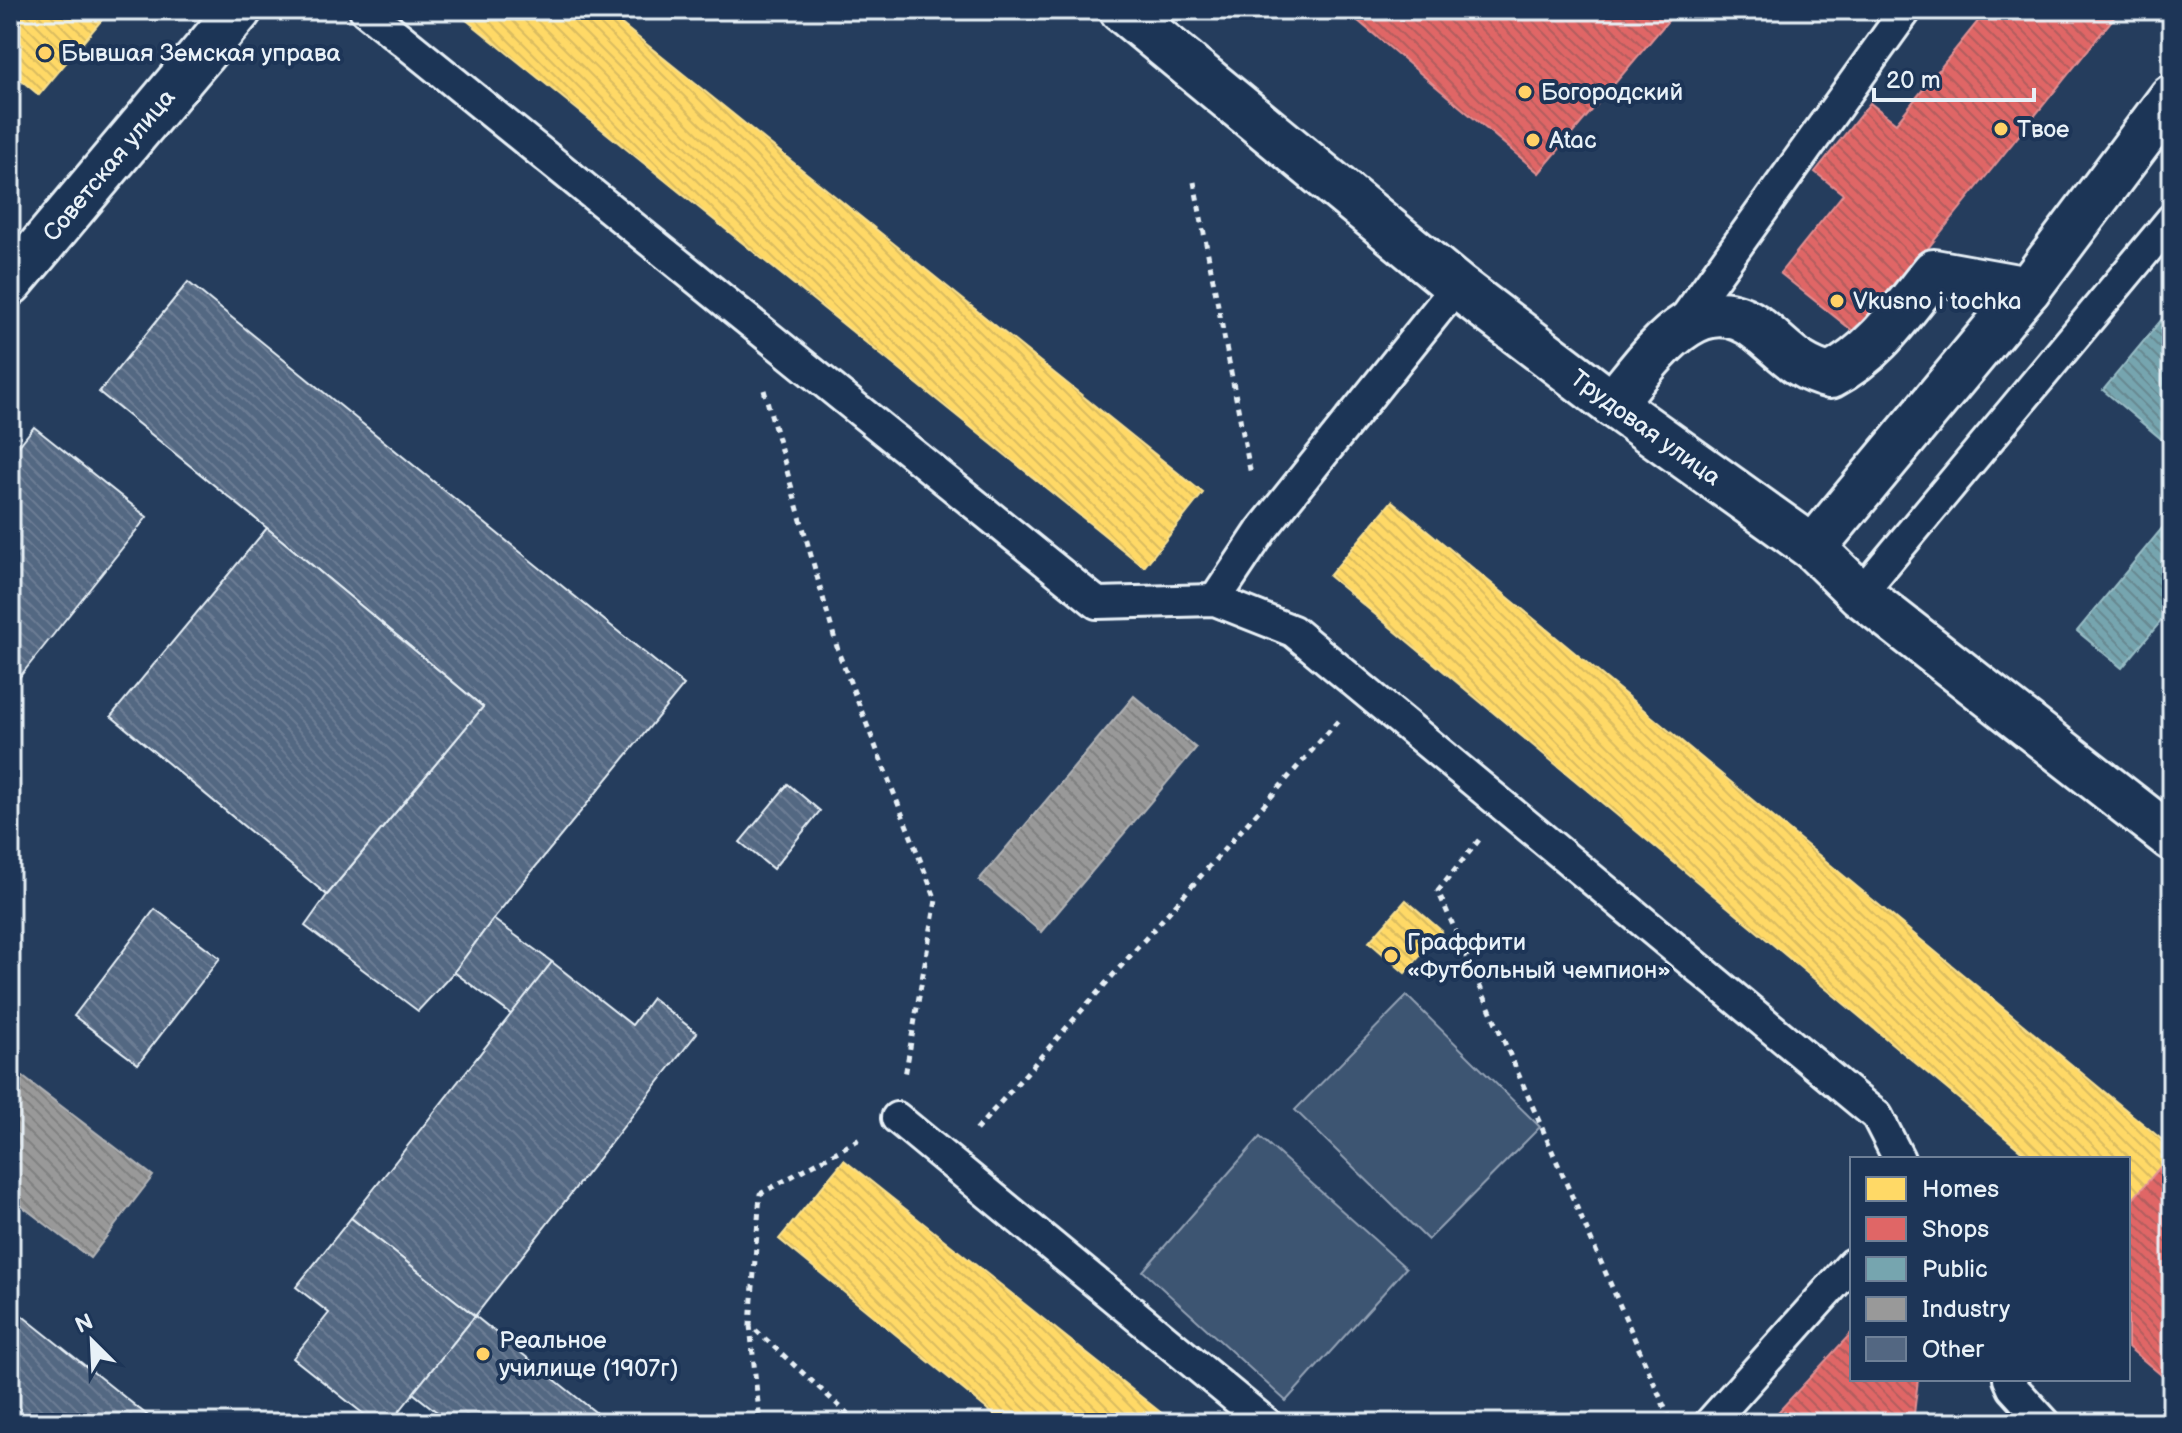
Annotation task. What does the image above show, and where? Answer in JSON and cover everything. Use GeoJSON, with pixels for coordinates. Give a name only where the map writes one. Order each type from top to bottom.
{"type":"FeatureCollection","features":[{"type":"Feature","properties":{"kind":"street","name":"Советская улица"},"geometry":{"type":"LineString","coordinates":[[10,283],[239,10]]}},
{"type":"Feature","properties":{"kind":"street","name":"Трудовая улица"},"geometry":{"type":"LineString","coordinates":[[1122,10],[1457,286],[1612,404],[1813,548],[1860,594],[2170,833]]}},
{"type":"Feature","properties":{"kind":"street"},"geometry":{"type":"LineString","coordinates":[[1813,548],[2028,289],[2172,97]]}},
{"type":"Feature","properties":{"kind":"street"},"geometry":{"type":"LineString","coordinates":[[1612,404],[1674,333],[1708,313],[1732,315],[1756,327],[1808,371],[1830,376],[1854,363],[1876,342],[1934,272],[2028,289]]}},
{"type":"Feature","properties":{"kind":"lane"},"geometry":{"type":"LineString","coordinates":[[365,10],[1097,603],[1215,600],[1293,631],[1877,1116],[1898,1157]]}},
{"type":"Feature","properties":{"kind":"lane"},"geometry":{"type":"LineString","coordinates":[[1674,333],[1906,10]]}},
{"type":"Feature","properties":{"kind":"lane"},"geometry":{"type":"LineString","coordinates":[[1860,594],[2172,219]]}},
{"type":"Feature","properties":{"kind":"lane"},"geometry":{"type":"LineString","coordinates":[[1215,600],[1261,531],[1457,286]]}},
{"type":"Feature","properties":{"kind":"lane"},"geometry":{"type":"LineString","coordinates":[[897,1118],[1266,1423]]}},
{"type":"Feature","properties":{"kind":"lane"},"geometry":{"type":"LineString","coordinates":[[1710,1423],[1850,1266]]}},
{"type":"Feature","properties":{"kind":"lane"},"geometry":{"type":"LineString","coordinates":[[2010,1381],[2045,1423]]}},
{"type":"Feature","properties":{"kind":"path"},"geometry":{"type":"LineString","coordinates":[[1194,182],[1261,531]]}},
{"type":"Feature","properties":{"kind":"path"},"geometry":{"type":"LineString","coordinates":[[743,316],[839,654],[936,900],[897,1118],[760,1194],[750,1325],[760,1423]]}},
{"type":"Feature","properties":{"kind":"path"},"geometry":{"type":"LineString","coordinates":[[949,1161],[1365,691]]}},
{"type":"Feature","properties":{"kind":"path"},"geometry":{"type":"LineString","coordinates":[[1505,807],[1438,891],[1671,1423]]}},
{"type":"Feature","properties":{"kind":"path"},"geometry":{"type":"LineString","coordinates":[[750,1325],[855,1422]]}},
{"type":"Feature","properties":{"kind":"shaded area"},"geometry":{"type":"Polygon","coordinates":[[[1407,996],[1540,1127],[1428,1240],[1295,1110],[1407,996]]]}},
{"type":"Feature","properties":{"kind":"shaded area"},"geometry":{"type":"Polygon","coordinates":[[[1260,1137],[1406,1268],[1286,1401],[1143,1271],[1260,1137]]]}},
{"type":"Feature","properties":{"kind":"building: Homes","name":"Бывшая Земская управа"},"geometry":{"type":"Polygon","coordinates":[[[10,10],[110,10],[39,95],[10,71],[10,60],[23,45],[10,35],[10,10]]]}},
{"type":"Feature","properties":{"kind":"building: Homes"},"geometry":{"type":"Polygon","coordinates":[[[454,10],[604,10],[1203,493],[1144,567],[454,10]]]}},
{"type":"Feature","properties":{"kind":"building: Homes"},"geometry":{"type":"Polygon","coordinates":[[[1392,501],[2172,1148],[2172,1153],[2130,1203],[2130,1157],[2029,1157],[1329,576],[1392,501]]]}},
{"type":"Feature","properties":{"kind":"building: Homes"},"geometry":{"type":"Polygon","coordinates":[[[1406,900],[1442,931],[1405,973],[1369,942],[1406,900]]]}},
{"type":"Feature","properties":{"kind":"building: Homes"},"geometry":{"type":"Polygon","coordinates":[[[844,1160],[1174,1423],[1004,1423],[779,1239],[844,1160]]]}},
{"type":"Feature","properties":{"kind":"building: Shops","name":"Богородский"},"geometry":{"type":"Polygon","coordinates":[[[1345,10],[1677,10],[1539,173],[1345,10]]]}},
{"type":"Feature","properties":{"kind":"building: Shops"},"geometry":{"type":"Polygon","coordinates":[[[1987,10],[2120,10],[1858,335],[1780,273],[1843,194],[1815,172],[1870,103],[1896,123],[1987,10]]]}},
{"type":"Feature","properties":{"kind":"building: Shops"},"geometry":{"type":"Polygon","coordinates":[[[2172,1153],[2172,1384],[2130,1349],[2130,1203],[2172,1153]]]}},
{"type":"Feature","properties":{"kind":"building: Shops"},"geometry":{"type":"Polygon","coordinates":[[[1850,1334],[1850,1381],[1918,1381],[1913,1423],[1768,1423],[1850,1334]]]}},
{"type":"Feature","properties":{"kind":"building: Public"},"geometry":{"type":"Polygon","coordinates":[[[2172,307],[2172,448],[2103,390],[2172,307]]]}},
{"type":"Feature","properties":{"kind":"building: Public"},"geometry":{"type":"Polygon","coordinates":[[[2172,516],[2172,608],[2122,668],[2077,631],[2172,516]]]}},
{"type":"Feature","properties":{"kind":"building: Industry"},"geometry":{"type":"Polygon","coordinates":[[[1134,696],[1196,748],[1041,932],[979,880],[1134,696]]]}},
{"type":"Feature","properties":{"kind":"building: Industry"},"geometry":{"type":"Polygon","coordinates":[[[10,1067],[153,1176],[90,1258],[10,1197],[10,1067]]]}},
{"type":"Feature","properties":{"kind":"building: Other"},"geometry":{"type":"Polygon","coordinates":[[[188,282],[684,685],[493,919],[454,972],[418,1011],[305,926],[327,895],[483,707],[99,392],[188,282]]]}},
{"type":"Feature","properties":{"kind":"building: Other"},"geometry":{"type":"Polygon","coordinates":[[[34,427],[147,517],[10,689],[10,457],[34,427]]]}},
{"type":"Feature","properties":{"kind":"building: Other"},"geometry":{"type":"Polygon","coordinates":[[[267,528],[483,707],[327,895],[111,716],[267,528]]]}},
{"type":"Feature","properties":{"kind":"building: Other"},"geometry":{"type":"Polygon","coordinates":[[[788,784],[820,811],[773,869],[740,842],[788,784]]]}},
{"type":"Feature","properties":{"kind":"building: Other"},"geometry":{"type":"Polygon","coordinates":[[[155,909],[220,958],[138,1064],[74,1016],[155,909]]]}},
{"type":"Feature","properties":{"kind":"building: Other"},"geometry":{"type":"Polygon","coordinates":[[[493,919],[552,962],[512,1015],[454,972],[493,919]]]}},
{"type":"Feature","properties":{"kind":"building: Other"},"geometry":{"type":"Polygon","coordinates":[[[552,962],[632,1025],[652,998],[697,1033],[475,1316],[351,1218],[552,962]]]}},
{"type":"Feature","properties":{"kind":"building: Other"},"geometry":{"type":"Polygon","coordinates":[[[351,1218],[475,1316],[390,1423],[375,1423],[293,1358],[329,1313],[296,1287],[351,1218]]]}},
{"type":"Feature","properties":{"kind":"building: Other"},"geometry":{"type":"Polygon","coordinates":[[[10,1306],[157,1423],[10,1423],[10,1306]]]}},
{"type":"Feature","properties":{"kind":"building: Other","name":"Реальное училище (1907г)"},"geometry":{"type":"Polygon","coordinates":[[[475,1316],[609,1423],[451,1423],[413,1393],[475,1316]]]}},
{"type":"Feature","properties":{"kind":"place","name":"Бывшая Земская управа"},"geometry":{"type":"Point","coordinates":[45,53]}},
{"type":"Feature","properties":{"kind":"place","name":"Богородский"},"geometry":{"type":"Point","coordinates":[1525,92]}},
{"type":"Feature","properties":{"kind":"place","name":"Твое"},"geometry":{"type":"Point","coordinates":[2001,129]}},
{"type":"Feature","properties":{"kind":"place","name":"Atac"},"geometry":{"type":"Point","coordinates":[1533,140]}},
{"type":"Feature","properties":{"kind":"place","name":"Vkusno i tochka"},"geometry":{"type":"Point","coordinates":[1837,301]}},
{"type":"Feature","properties":{"kind":"place","name":"Граффити «Футбольный чемпион»"},"geometry":{"type":"Point","coordinates":[1391,956]}},
{"type":"Feature","properties":{"kind":"place","name":"Реальное училище (1907г)"},"geometry":{"type":"Point","coordinates":[483,1354]}}]}
